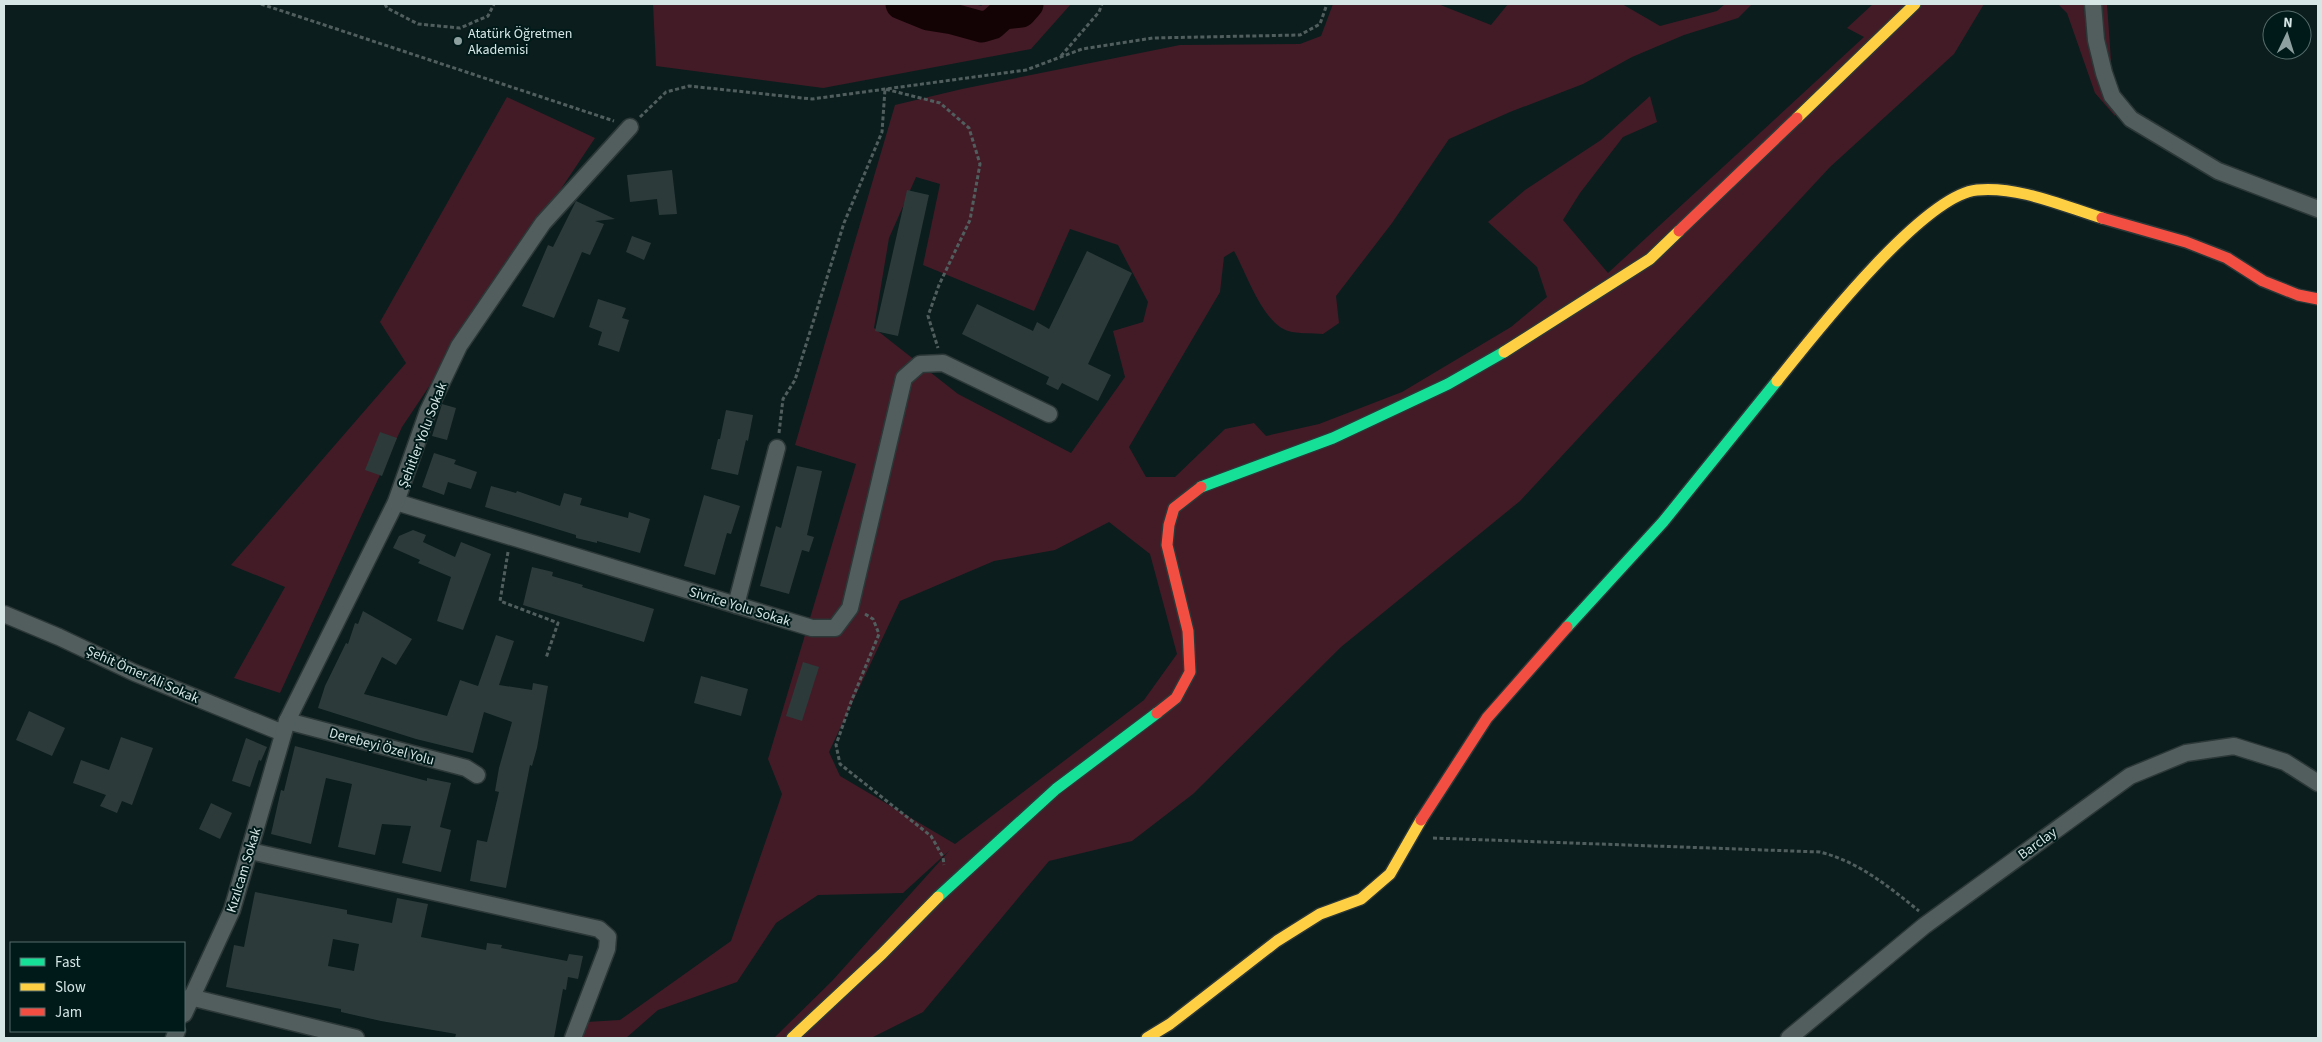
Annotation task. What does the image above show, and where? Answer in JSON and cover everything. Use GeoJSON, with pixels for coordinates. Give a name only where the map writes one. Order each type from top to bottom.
{"type":"FeatureCollection","features":[{"type":"Feature","properties":{"kind":"street"},"geometry":{"type":"LineString","coordinates":[[792,1038],[882,954],[944,890],[1056,789],[1176,698],[1190,672],[1188,631],[1167,545],[1169,525],[1174,508],[1202,486],[1333,438],[1448,384],[1514,346],[1650,259],[1915,4]]}},
{"type":"Feature","properties":{"kind":"street"},"geometry":{"type":"LineString","coordinates":[[2093,4],[2096,40],[2104,74],[2112,96],[2131,119],[2218,170],[2318,209]]}},
{"type":"Feature","properties":{"kind":"street","name":"Şehitler Yolu Sokak"},"geometry":{"type":"LineString","coordinates":[[284,727],[396,502],[428,411],[459,346],[543,223],[630,126]]}},
{"type":"Feature","properties":{"kind":"street"},"geometry":{"type":"LineString","coordinates":[[1147,1038],[1170,1024],[1277,941],[1320,914],[1361,899],[1390,874],[1436,794],[1487,718],[1532,665],[1663,522],[1820,327],[1888,251],[1943,204],[1975,190],[2007,190],[2186,242],[2227,258],[2263,281],[2298,295],[2318,299]]}},
{"type":"Feature","properties":{"kind":"street"},"geometry":{"type":"LineString","coordinates":[[943,363],[1049,414]]}},
{"type":"Feature","properties":{"kind":"street","name":"Sivrice Yolu Sokak"},"geometry":{"type":"LineString","coordinates":[[396,502],[812,628],[835,628],[850,608],[904,378],[920,364],[943,363]]}},
{"type":"Feature","properties":{"kind":"street"},"geometry":{"type":"LineString","coordinates":[[736,605],[777,448]]}},
{"type":"Feature","properties":{"kind":"street","name":"Şehit Ömer Ali Sokak"},"geometry":{"type":"LineString","coordinates":[[4,614],[59,637],[134,673],[284,727]]}},
{"type":"Feature","properties":{"kind":"street","name":"Derebeyi Özel Yolu"},"geometry":{"type":"LineString","coordinates":[[284,727],[466,768],[477,775]]}},
{"type":"Feature","properties":{"kind":"street","name":"Kızılcam Sokak"},"geometry":{"type":"LineString","coordinates":[[185,1011],[232,910],[284,727]]}},
{"type":"Feature","properties":{"kind":"street","name":"Barclay"},"geometry":{"type":"LineString","coordinates":[[1789,1038],[1931,921],[2130,776],[2186,753],[2234,746],[2285,762],[2318,783]]}},
{"type":"Feature","properties":{"kind":"street"},"geometry":{"type":"LineString","coordinates":[[250,851],[599,930],[608,937],[607,949],[573,1038]]}},
{"type":"Feature","properties":{"kind":"street"},"geometry":{"type":"LineString","coordinates":[[190,997],[356,1038]]}},
{"type":"Feature","properties":{"kind":"path"},"geometry":{"type":"LineString","coordinates":[[261,4],[630,126],[666,92],[689,86],[812,98],[1026,70],[1082,50],[1153,38],[1300,36],[1320,24],[1327,4]]}},
{"type":"Feature","properties":{"kind":"path"},"geometry":{"type":"LineString","coordinates":[[385,4],[387,8],[418,24],[460,28],[488,16],[494,4]]}},
{"type":"Feature","properties":{"kind":"path"},"geometry":{"type":"LineString","coordinates":[[1060,58],[1099,12],[1102,4]]}},
{"type":"Feature","properties":{"kind":"path"},"geometry":{"type":"LineString","coordinates":[[885,89],[940,103],[969,128],[980,164],[970,220],[939,285],[928,316],[943,363]]}},
{"type":"Feature","properties":{"kind":"path"},"geometry":{"type":"LineString","coordinates":[[777,448],[783,399],[796,380],[844,223],[882,132],[885,89]]}},
{"type":"Feature","properties":{"kind":"path"},"geometry":{"type":"LineString","coordinates":[[510,537],[500,601],[558,623],[546,658]]}},
{"type":"Feature","properties":{"kind":"path"},"geometry":{"type":"LineString","coordinates":[[850,608],[874,619],[879,634],[851,702],[836,745],[840,764],[931,836],[943,857],[944,890]]}},
{"type":"Feature","properties":{"kind":"path"},"geometry":{"type":"LineString","coordinates":[[1412,838],[1820,852],[1841,857],[1860,866],[1931,921]]}},
{"type":"Feature","properties":{"kind":"shaded area"},"geometry":{"type":"Polygon","coordinates":[[[653,4],[975,4],[981,6],[984,4],[1071,4],[1031,49],[823,88],[656,66],[653,4]]]}},
{"type":"Feature","properties":{"kind":"shaded area"},"geometry":{"type":"Polygon","coordinates":[[[1333,4],[1438,4],[1491,25],[1508,4],[1622,4],[1660,26],[1717,11],[1725,4],[1752,4],[1738,18],[1684,35],[1632,57],[1583,84],[1510,112],[1449,139],[1392,223],[1336,296],[1339,323],[1323,334],[1292,332],[1279,326],[1263,308],[1234,251],[1224,257],[1220,292],[1129,447],[1146,477],[1175,477],[1225,429],[1254,423],[1266,436],[1319,424],[1402,392],[1511,327],[1547,297],[1537,267],[1488,222],[1525,190],[1601,140],[1650,96],[1657,122],[1623,137],[1580,193],[1563,220],[1608,273],[1864,37],[1847,28],[1873,4],[1984,4],[1954,54],[1830,167],[1520,501],[1341,647],[1193,794],[1132,841],[1049,861],[923,1012],[871,1038],[774,1038],[832,981],[950,850],[903,893],[818,895],[776,923],[737,982],[658,1010],[626,1038],[579,1038],[586,1022],[620,1020],[731,941],[782,794],[768,759],[856,464],[795,445],[895,105],[962,89],[1180,45],[1300,44],[1321,36],[1333,4]],[[916,177],[889,238],[874,328],[958,394],[1071,453],[1125,377],[1113,331],[1143,322],[1148,302],[1118,245],[1070,229],[1034,311],[923,265],[940,184],[916,177]],[[1109,522],[1055,550],[994,561],[900,601],[829,752],[840,776],[955,844],[1144,700],[1177,654],[1150,554],[1109,522]]]}},
{"type":"Feature","properties":{"kind":"shaded area"},"geometry":{"type":"Polygon","coordinates":[[[2058,4],[2107,4],[2115,116],[2095,93],[2067,13],[2058,4]]]}},
{"type":"Feature","properties":{"kind":"shaded area"},"geometry":{"type":"Polygon","coordinates":[[[507,97],[595,138],[402,427],[280,693],[234,678],[285,587],[231,565],[406,363],[380,322],[507,97]]]}},
{"type":"Feature","properties":{"kind":"building"},"geometry":{"type":"Polygon","coordinates":[[[672,170],[677,214],[659,215],[657,199],[630,202],[627,175],[672,170]]]}},
{"type":"Feature","properties":{"kind":"building"},"geometry":{"type":"Polygon","coordinates":[[[907,190],[929,195],[898,336],[875,331],[907,190]]]}},
{"type":"Feature","properties":{"kind":"building"},"geometry":{"type":"Polygon","coordinates":[[[576,201],[615,219],[595,221],[604,224],[590,255],[582,252],[554,318],[522,306],[548,245],[553,247],[576,201]]]}},
{"type":"Feature","properties":{"kind":"building"},"geometry":{"type":"Polygon","coordinates":[[[632,236],[651,243],[644,260],[626,252],[632,236]]]}},
{"type":"Feature","properties":{"kind":"building"},"geometry":{"type":"Polygon","coordinates":[[[1087,251],[1132,273],[1088,364],[1111,375],[1098,401],[1062,383],[1058,390],[1046,384],[1049,377],[962,334],[977,304],[1033,331],[1037,322],[1049,329],[1087,251]]]}},
{"type":"Feature","properties":{"kind":"building"},"geometry":{"type":"Polygon","coordinates":[[[598,299],[626,308],[622,318],[629,320],[619,352],[598,345],[602,332],[589,327],[598,299]]]}},
{"type":"Feature","properties":{"kind":"building"},"geometry":{"type":"Polygon","coordinates":[[[442,404],[456,408],[447,440],[432,436],[442,404]]]}},
{"type":"Feature","properties":{"kind":"building"},"geometry":{"type":"Polygon","coordinates":[[[726,410],[753,415],[738,475],[711,469],[726,410]]]}},
{"type":"Feature","properties":{"kind":"building"},"geometry":{"type":"Polygon","coordinates":[[[380,432],[397,438],[382,476],[365,470],[380,432]]]}},
{"type":"Feature","properties":{"kind":"building"},"geometry":{"type":"Polygon","coordinates":[[[434,453],[456,460],[454,464],[477,472],[471,489],[448,482],[444,495],[422,487],[434,453]]]}},
{"type":"Feature","properties":{"kind":"building"},"geometry":{"type":"Polygon","coordinates":[[[797,466],[822,471],[807,535],[814,537],[809,552],[802,550],[789,594],[760,586],[776,526],[781,528],[797,466]]]}},
{"type":"Feature","properties":{"kind":"building"},"geometry":{"type":"Polygon","coordinates":[[[491,486],[516,493],[517,491],[560,506],[564,493],[582,498],[580,505],[628,518],[629,512],[650,519],[640,553],[597,541],[597,543],[576,538],[576,535],[485,507],[491,486]]]}},
{"type":"Feature","properties":{"kind":"building"},"geometry":{"type":"Polygon","coordinates":[[[704,495],[740,506],[731,534],[727,533],[715,575],[684,566],[704,495]]]}},
{"type":"Feature","properties":{"kind":"building"},"geometry":{"type":"Polygon","coordinates":[[[413,530],[426,535],[423,542],[455,557],[461,542],[491,554],[463,630],[437,621],[451,577],[418,563],[420,560],[393,548],[399,536],[413,530]]]}},
{"type":"Feature","properties":{"kind":"building"},"geometry":{"type":"Polygon","coordinates":[[[532,567],[553,572],[552,576],[583,585],[582,587],[654,609],[644,642],[523,605],[532,567]]]}},
{"type":"Feature","properties":{"kind":"building"},"geometry":{"type":"Polygon","coordinates":[[[363,611],[412,639],[396,665],[382,657],[364,694],[447,716],[460,680],[478,686],[496,635],[514,641],[499,685],[532,690],[533,683],[548,686],[537,748],[532,766],[530,765],[506,888],[470,881],[477,840],[487,842],[499,792],[495,791],[499,768],[512,722],[484,712],[473,753],[416,739],[318,708],[325,686],[346,643],[348,644],[355,623],[358,624],[363,611]]]}},
{"type":"Feature","properties":{"kind":"building"},"geometry":{"type":"Polygon","coordinates":[[[803,662],[819,667],[802,721],[786,716],[803,662]]]}},
{"type":"Feature","properties":{"kind":"building"},"geometry":{"type":"Polygon","coordinates":[[[701,676],[748,689],[741,716],[694,703],[701,676]]]}},
{"type":"Feature","properties":{"kind":"building"},"geometry":{"type":"Polygon","coordinates":[[[29,711],[65,728],[52,756],[16,740],[29,711]]]}},
{"type":"Feature","properties":{"kind":"building"},"geometry":{"type":"Polygon","coordinates":[[[121,737],[153,748],[132,805],[122,801],[117,813],[100,806],[106,795],[73,783],[81,760],[109,770],[121,737]]]}},
{"type":"Feature","properties":{"kind":"building"},"geometry":{"type":"Polygon","coordinates":[[[246,738],[267,747],[261,761],[259,760],[250,787],[232,781],[246,738]]]}},
{"type":"Feature","properties":{"kind":"building"},"geometry":{"type":"Polygon","coordinates":[[[295,746],[427,781],[427,778],[451,783],[440,827],[451,830],[441,872],[402,863],[411,826],[382,824],[375,855],[338,847],[352,784],[326,778],[311,844],[271,834],[281,790],[284,791],[295,746]]]}},
{"type":"Feature","properties":{"kind":"building"},"geometry":{"type":"Polygon","coordinates":[[[211,803],[232,813],[220,839],[199,829],[211,803]]]}},
{"type":"Feature","properties":{"kind":"building"},"geometry":{"type":"Polygon","coordinates":[[[255,892],[347,910],[347,914],[392,923],[397,898],[428,904],[421,937],[486,950],[487,943],[502,945],[501,948],[567,961],[569,954],[583,956],[578,979],[568,977],[566,990],[563,989],[554,1038],[455,1038],[456,1034],[381,1021],[341,1012],[341,1009],[226,987],[234,945],[244,947],[255,892]],[[333,939],[328,966],[354,971],[359,944],[333,939]]]}},
{"type":"Feature","properties":{"kind":"waterway"},"geometry":{"type":"LineString","coordinates":[[901,4],[928,15],[953,19],[982,27],[992,24],[1003,14],[1021,12],[1028,4]]}},
{"type":"Feature","properties":{"kind":"traffic: fast"},"geometry":{"type":"LineString","coordinates":[[1201,487],[1333,438],[1448,384],[1504,352]]}},
{"type":"Feature","properties":{"kind":"traffic: fast"},"geometry":{"type":"LineString","coordinates":[[1567,627],[1663,522],[1777,381]]}},
{"type":"Feature","properties":{"kind":"traffic: fast"},"geometry":{"type":"LineString","coordinates":[[938,897],[1056,789],[1157,713]]}},
{"type":"Feature","properties":{"kind":"traffic: slow"},"geometry":{"type":"LineString","coordinates":[[1797,118],[1915,4]]}},
{"type":"Feature","properties":{"kind":"traffic: slow"},"geometry":{"type":"LineString","coordinates":[[1777,381],[1841,303],[1899,241],[1928,216],[1954,198],[1977,190],[2009,191],[2041,198],[2102,218]]}},
{"type":"Feature","properties":{"kind":"traffic: slow"},"geometry":{"type":"LineString","coordinates":[[1504,352],[1650,259],[1679,231]]}},
{"type":"Feature","properties":{"kind":"traffic: slow"},"geometry":{"type":"LineString","coordinates":[[1147,1038],[1170,1024],[1277,941],[1320,914],[1361,899],[1390,874],[1421,820]]}},
{"type":"Feature","properties":{"kind":"traffic: slow"},"geometry":{"type":"LineString","coordinates":[[792,1038],[882,954],[938,897]]}},
{"type":"Feature","properties":{"kind":"traffic: jam"},"geometry":{"type":"LineString","coordinates":[[1679,231],[1797,118]]}},
{"type":"Feature","properties":{"kind":"traffic: jam"},"geometry":{"type":"LineString","coordinates":[[2102,218],[2186,242],[2227,258],[2263,281],[2298,295],[2318,299]]}},
{"type":"Feature","properties":{"kind":"traffic: jam"},"geometry":{"type":"LineString","coordinates":[[1157,713],[1176,698],[1190,672],[1188,631],[1167,545],[1169,525],[1174,508],[1201,487]]}},
{"type":"Feature","properties":{"kind":"traffic: jam"},"geometry":{"type":"LineString","coordinates":[[1421,820],[1487,718],[1567,627]]}},
{"type":"Feature","properties":{"kind":"place","name":"Atatürk Öğretmen Akademisi"},"geometry":{"type":"Point","coordinates":[458,41]}}]}
